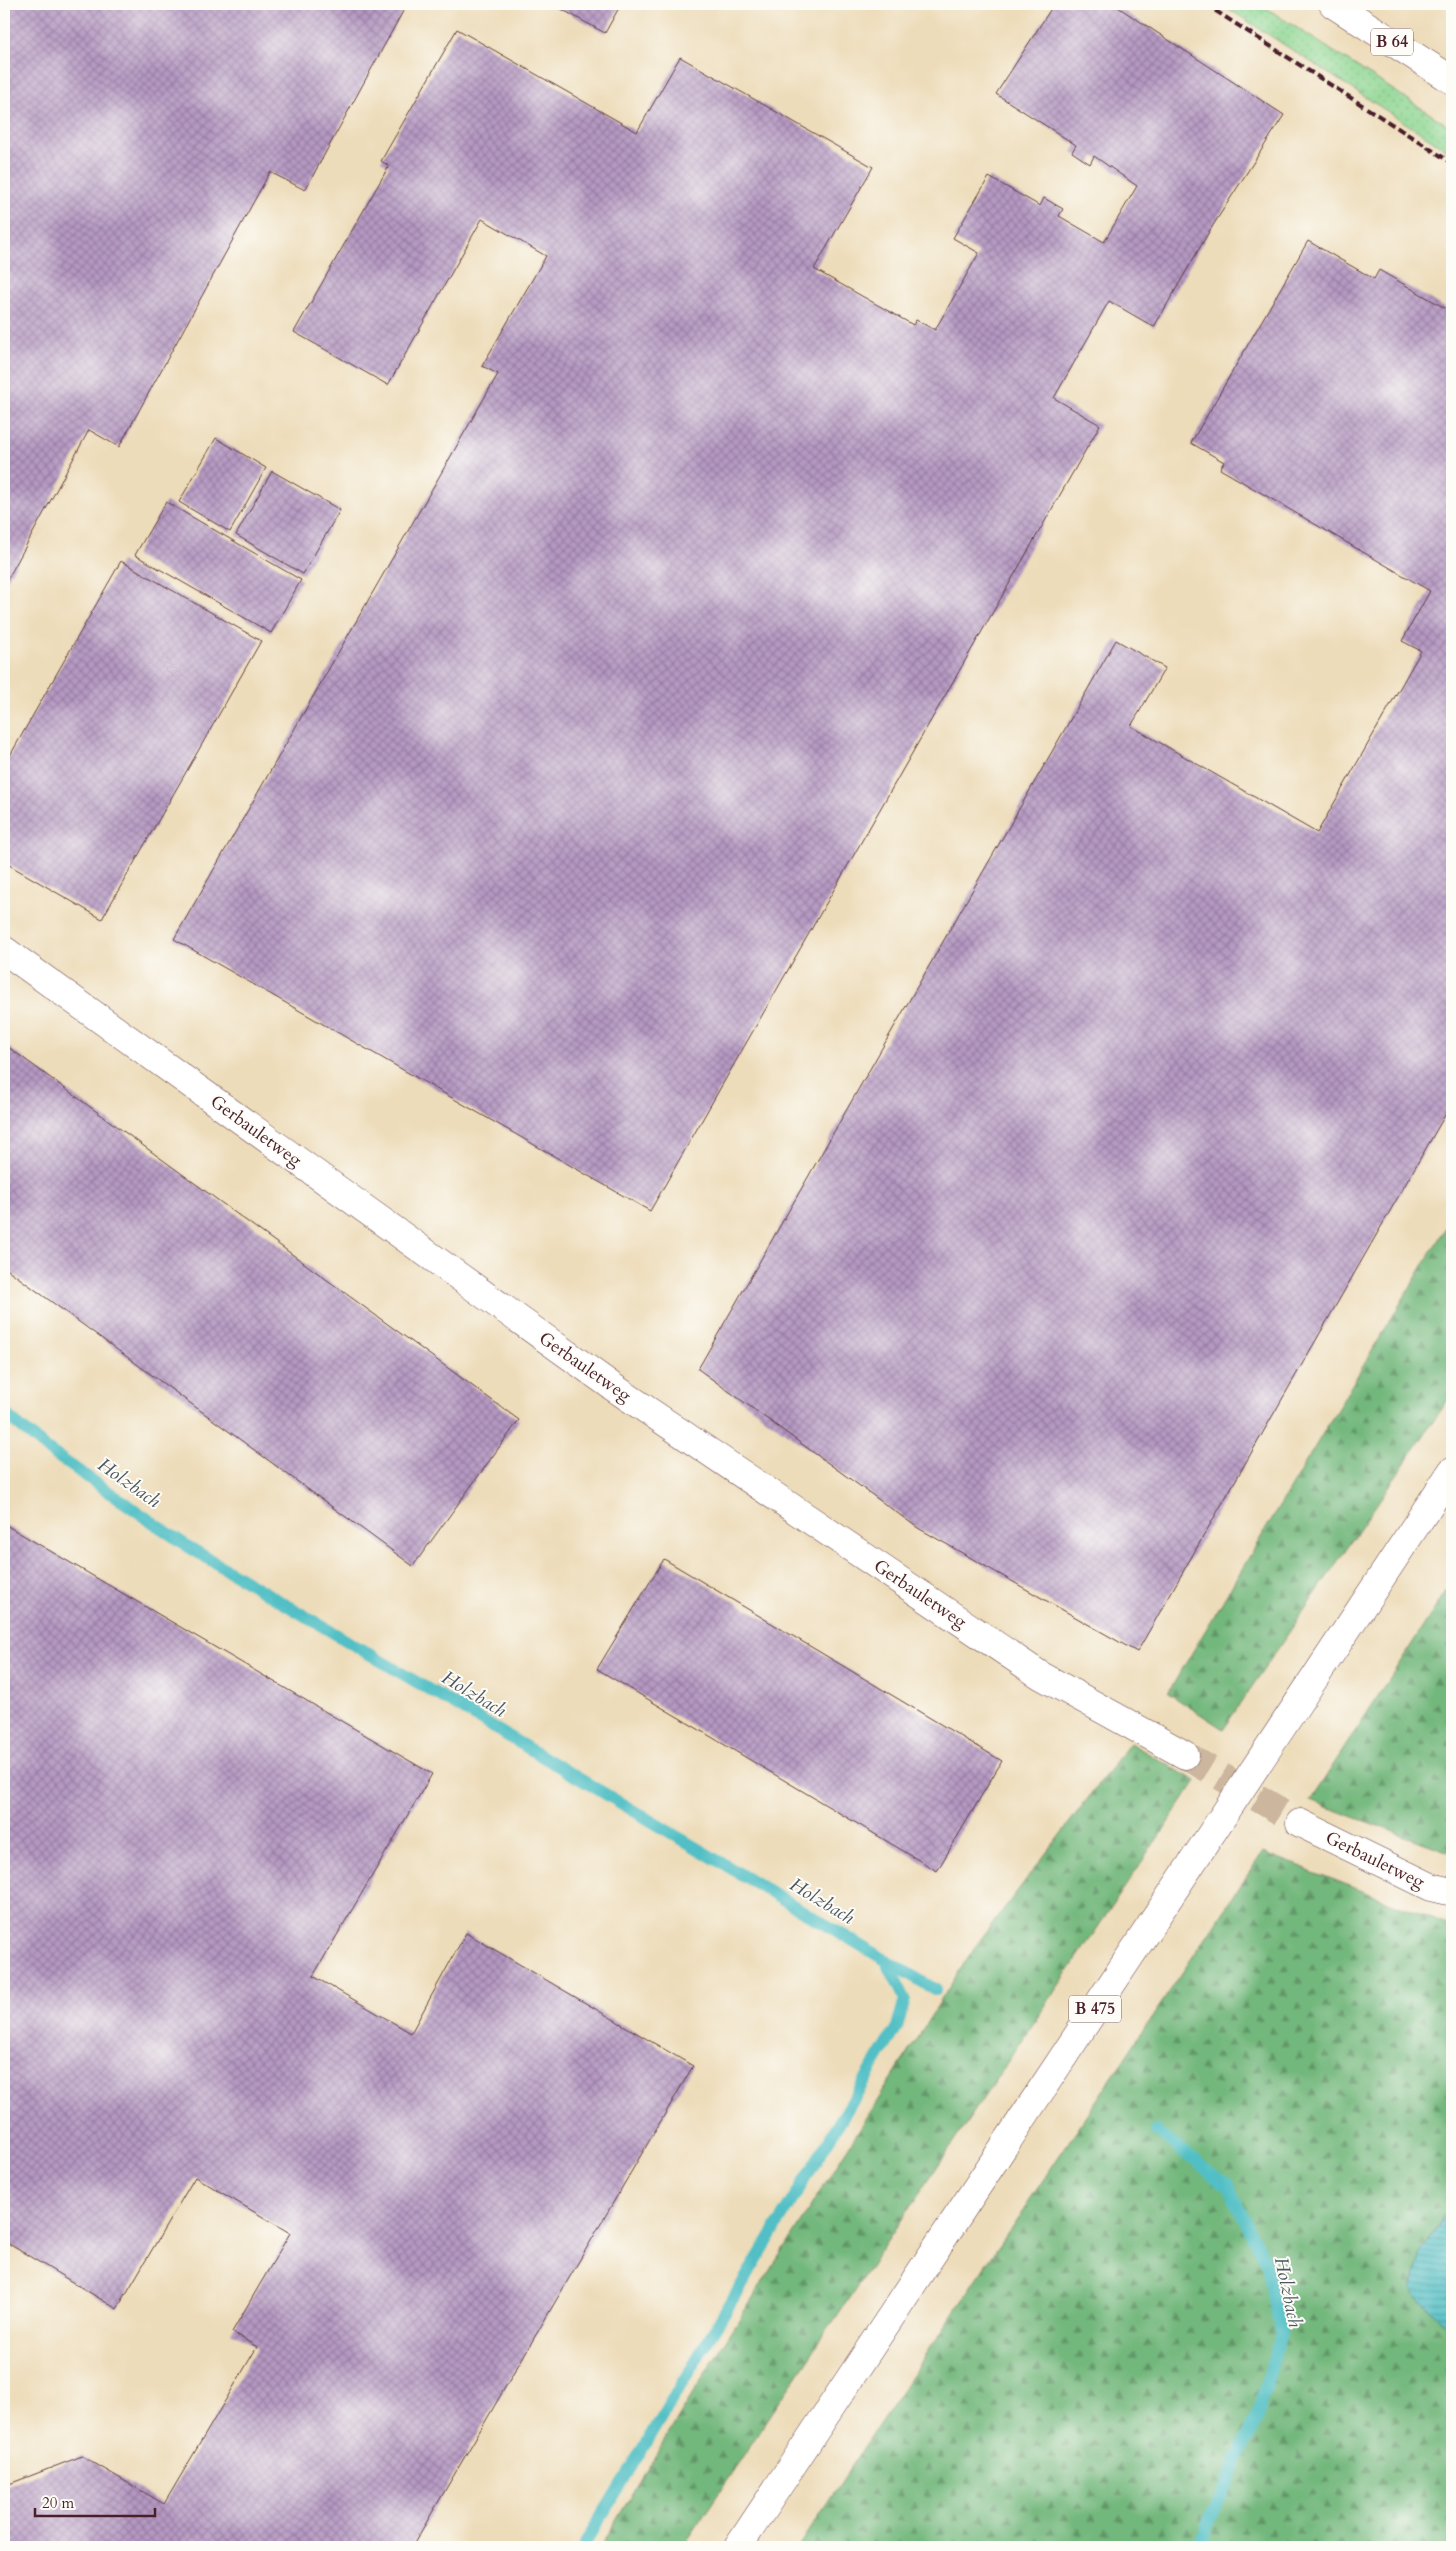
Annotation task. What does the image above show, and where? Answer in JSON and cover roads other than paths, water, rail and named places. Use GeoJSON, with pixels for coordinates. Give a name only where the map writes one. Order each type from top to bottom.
{"type":"FeatureCollection","features":[{"type":"Feature","properties":{"kind":"street","name":"B 64"},"geometry":{"type":"LineString","coordinates":[[1333,4],[1452,80]]}},
{"type":"Feature","properties":{"kind":"street","name":"Gerbauletweg"},"geometry":{"type":"LineString","coordinates":[[4,950],[621,1393],[1040,1675],[1185,1755]]}},
{"type":"Feature","properties":{"kind":"street","name":"B 475"},"geometry":{"type":"LineString","coordinates":[[738,2547],[1452,1471]]}},
{"type":"Feature","properties":{"kind":"street","name":"Gerbauletweg"},"geometry":{"type":"LineString","coordinates":[[1300,1823],[1431,1888],[1452,1892]]}},
{"type":"Feature","properties":{"kind":"water"},"geometry":{"type":"Polygon","coordinates":[[[1452,2203],[1452,2333],[1411,2289],[1422,2251],[1452,2203]]]}},
{"type":"Feature","properties":{"kind":"waterway","name":"Holzbach"},"geometry":{"type":"LineString","coordinates":[[4,1413],[47,1449],[187,1546],[936,1990]]}},
{"type":"Feature","properties":{"kind":"waterway"},"geometry":{"type":"LineString","coordinates":[[583,2547],[897,2027],[905,1999],[886,1960]]}},
{"type":"Feature","properties":{"kind":"waterway","name":"Holzbach"},"geometry":{"type":"LineString","coordinates":[[1156,2131],[1228,2186],[1267,2266],[1281,2334],[1257,2416],[1198,2547]]}},
{"type":"Feature","properties":{"kind":"tunnel"},"geometry":{"type":"LineString","coordinates":[[1185,1755],[1300,1823]]}},
{"type":"Feature","properties":{"kind":"railway"},"geometry":{"type":"LineString","coordinates":[[1205,4],[1452,163]]}}]}
